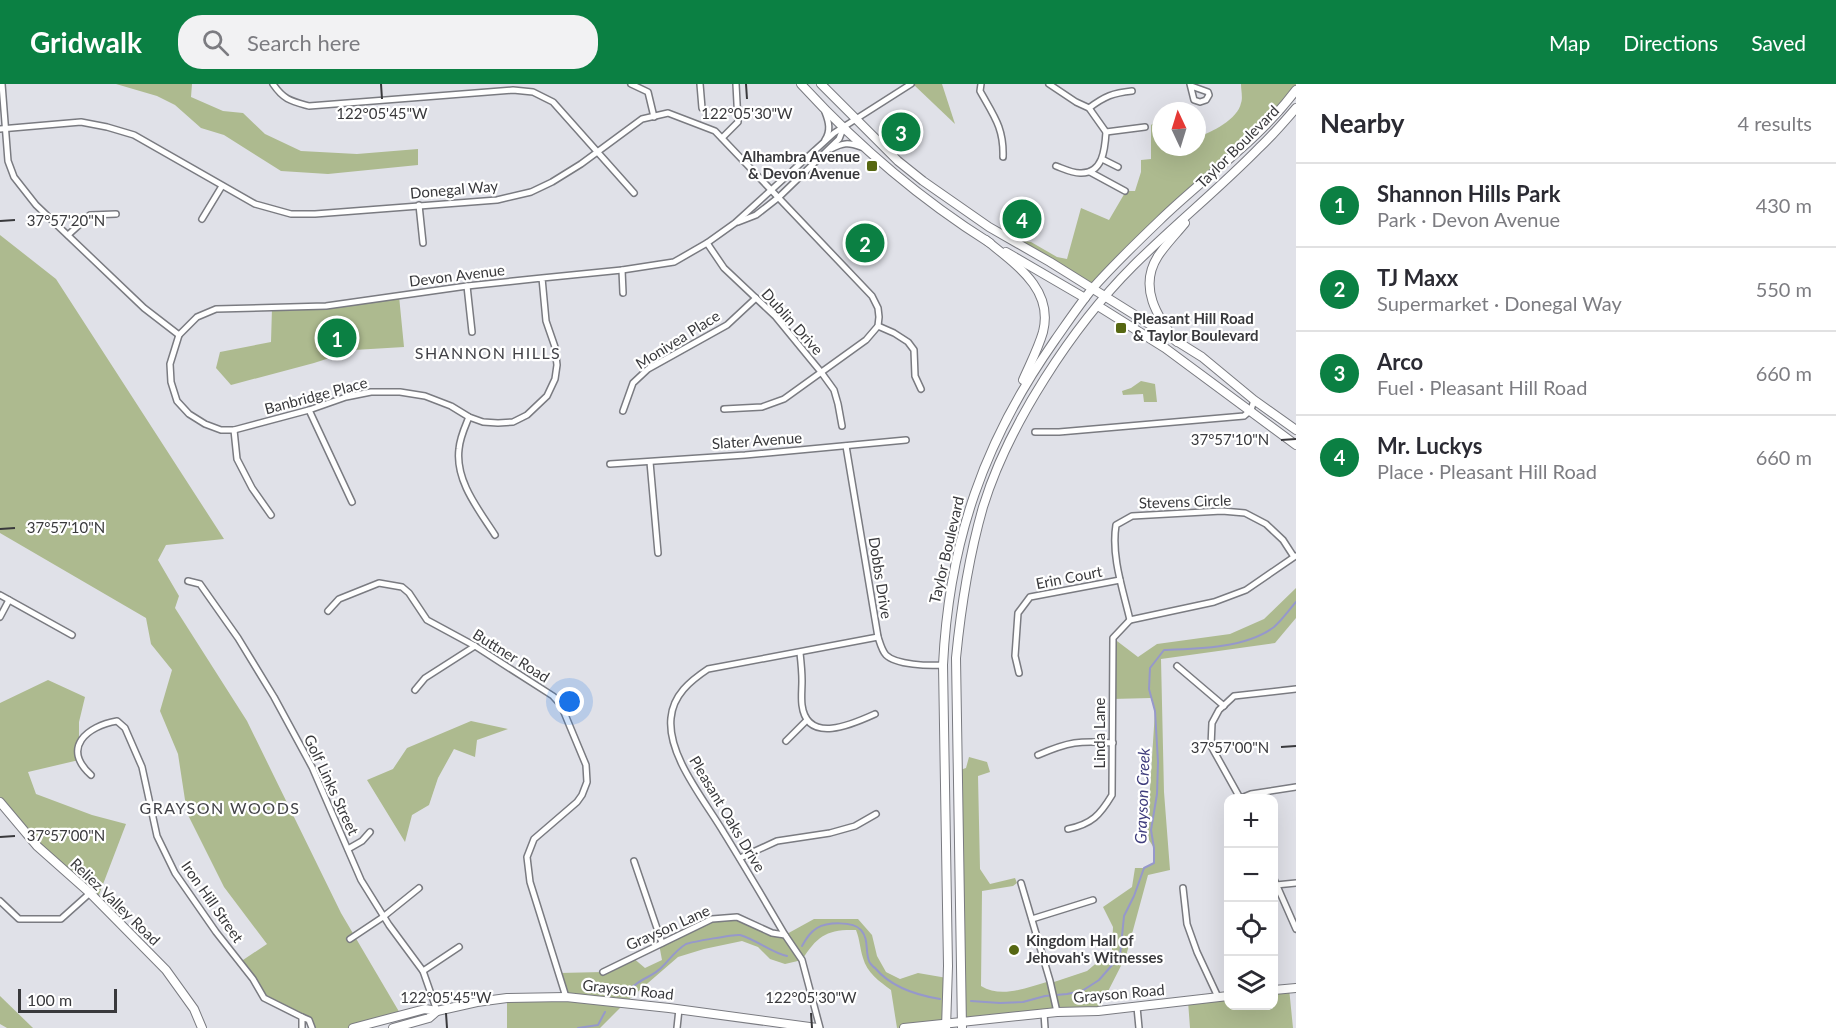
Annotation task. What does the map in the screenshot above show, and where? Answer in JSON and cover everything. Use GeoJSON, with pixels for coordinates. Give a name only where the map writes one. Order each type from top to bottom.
{"type":"FeatureCollection","features":[{"type":"Feature","properties":{"kind":"main road"},"geometry":{"type":"LineString","coordinates":[[801,84],[862,147],[922,196],[986,240],[1165,348],[1296,445]]}},
{"type":"Feature","properties":{"kind":"main road"},"geometry":{"type":"LineString","coordinates":[[821,84],[898,161],[923,182],[959,207],[1202,357],[1254,400],[1296,430]]}},
{"type":"Feature","properties":{"kind":"main road","name":"Taylor Boulevard"},"geometry":{"type":"LineString","coordinates":[[946,1025],[948,966],[943,665],[946,618],[957,557],[971,501],[1008,415],[1037,366],[1092,289],[1162,217],[1251,140],[1296,90]]}},
{"type":"Feature","properties":{"kind":"main road","name":"Taylor Boulevard"},"geometry":{"type":"LineString","coordinates":[[962,1025],[956,679],[960,620],[970,560],[984,505],[1021,420],[1048,372],[1098,306],[1133,266],[1259,148],[1296,108]]}},
{"type":"Feature","properties":{"kind":"main road"},"geometry":{"type":"LineString","coordinates":[[1177,342],[1154,309],[1149,284],[1151,270],[1161,252],[1199,204]]}},
{"type":"Feature","properties":{"kind":"main road"},"geometry":{"type":"LineString","coordinates":[[986,240],[1026,273],[1043,302],[1045,312],[1038,348],[1008,415]]}},
{"type":"Feature","properties":{"kind":"main road","name":"Reliez Valley Road"},"geometry":{"type":"LineString","coordinates":[[0,802],[37,846],[90,893],[166,970],[194,1009],[202,1028]]}},
{"type":"Feature","properties":{"kind":"main road"},"geometry":{"type":"LineString","coordinates":[[1278,990],[1296,988]]}},
{"type":"Feature","properties":{"kind":"main road","name":"Grayson Road"},"geometry":{"type":"LineString","coordinates":[[904,1028],[962,1025],[1044,1013],[1056,1008],[1098,1011],[1224,996]]}},
{"type":"Feature","properties":{"kind":"main road","name":"Grayson Road"},"geometry":{"type":"LineString","coordinates":[[353,1028],[425,1009],[437,1011],[507,998],[566,997],[679,1009],[774,1025],[818,1028]]}},
{"type":"Feature","properties":{"kind":"main road","name":"Grayson Road"},"geometry":{"type":"LineString","coordinates":[[393,1028],[429,1018],[437,1011]]}},
{"type":"Feature","properties":{"kind":"street"},"geometry":{"type":"LineString","coordinates":[[2,84],[2,128],[8,161],[14,177],[36,205],[144,308],[179,336]]}},
{"type":"Feature","properties":{"kind":"street"},"geometry":{"type":"LineString","coordinates":[[273,84],[281,96],[309,106],[513,90],[534,92],[553,102],[634,193]]}},
{"type":"Feature","properties":{"kind":"street"},"geometry":{"type":"LineString","coordinates":[[631,84],[648,92]]}},
{"type":"Feature","properties":{"kind":"street"},"geometry":{"type":"LineString","coordinates":[[650,84],[648,92],[654,117]]}},
{"type":"Feature","properties":{"kind":"street"},"geometry":{"type":"LineString","coordinates":[[700,84],[702,108]]}},
{"type":"Feature","properties":{"kind":"street"},"geometry":{"type":"LineString","coordinates":[[722,138],[738,122],[736,84]]}},
{"type":"Feature","properties":{"kind":"street","name":"Devon Avenue"},"geometry":{"type":"LineString","coordinates":[[179,336],[197,317],[216,309],[326,306],[467,286],[622,270],[674,262],[735,223],[834,134],[911,84]]}},
{"type":"Feature","properties":{"kind":"street"},"geometry":{"type":"LineString","coordinates":[[981,84],[980,91],[1002,133],[1004,157]]}},
{"type":"Feature","properties":{"kind":"street"},"geometry":{"type":"LineString","coordinates":[[1049,84],[1089,108],[1106,132],[1102,159],[1090,172],[1071,172],[1056,166]]}},
{"type":"Feature","properties":{"kind":"street"},"geometry":{"type":"LineString","coordinates":[[1089,108],[1112,94],[1132,91]]}},
{"type":"Feature","properties":{"kind":"street"},"geometry":{"type":"LineString","coordinates":[[822,145],[828,136],[829,127],[825,110]]}},
{"type":"Feature","properties":{"kind":"street","name":"Donegal Way"},"geometry":{"type":"LineString","coordinates":[[2,128],[81,122],[106,127],[134,135],[255,204],[291,214],[315,214],[497,200],[531,192],[552,182],[598,152],[642,119],[668,113],[715,131],[722,138],[872,296],[878,308],[878,326]]}},
{"type":"Feature","properties":{"kind":"street"},"geometry":{"type":"LineString","coordinates":[[1106,132],[1145,127]]}},
{"type":"Feature","properties":{"kind":"street","name":"Devon Avenue"},"geometry":{"type":"LineString","coordinates":[[735,223],[756,215],[779,197],[839,139],[843,129]]}},
{"type":"Feature","properties":{"kind":"street"},"geometry":{"type":"LineString","coordinates":[[826,151],[842,143],[862,147]]}},
{"type":"Feature","properties":{"kind":"street"},"geometry":{"type":"LineString","coordinates":[[1102,159],[1118,167]]}},
{"type":"Feature","properties":{"kind":"street"},"geometry":{"type":"LineString","coordinates":[[1090,172],[1125,191]]}},
{"type":"Feature","properties":{"kind":"street"},"geometry":{"type":"LineString","coordinates":[[202,219],[222,186]]}},
{"type":"Feature","properties":{"kind":"street"},"geometry":{"type":"LineString","coordinates":[[418,205],[423,243]]}},
{"type":"Feature","properties":{"kind":"street"},"geometry":{"type":"LineString","coordinates":[[68,235],[90,215],[116,214]]}},
{"type":"Feature","properties":{"kind":"street","name":"Dublin Drive"},"geometry":{"type":"LineString","coordinates":[[707,243],[724,268],[775,316],[821,372],[834,390],[842,426]]}},
{"type":"Feature","properties":{"kind":"street"},"geometry":{"type":"LineString","coordinates":[[622,270],[623,293]]}},
{"type":"Feature","properties":{"kind":"street","name":"Banbridge Place"},"geometry":{"type":"LineString","coordinates":[[179,336],[170,364],[171,382],[177,401],[189,414],[220,430],[234,430],[371,392],[400,392],[425,396],[483,422],[513,422],[527,414],[547,396],[555,379],[557,365],[555,346],[546,321],[542,278]]}},
{"type":"Feature","properties":{"kind":"street"},"geometry":{"type":"LineString","coordinates":[[467,286],[471,332]]}},
{"type":"Feature","properties":{"kind":"street","name":"Monivea Place"},"geometry":{"type":"LineString","coordinates":[[623,411],[633,383],[648,369],[727,326],[756,298]]}},
{"type":"Feature","properties":{"kind":"street"},"geometry":{"type":"LineString","coordinates":[[724,409],[762,407],[784,399],[867,340],[878,326],[908,342],[914,350],[915,376],[921,389]]}},
{"type":"Feature","properties":{"kind":"street"},"geometry":{"type":"LineString","coordinates":[[1035,432],[1059,432],[1244,416],[1251,410],[1254,400]]}},
{"type":"Feature","properties":{"kind":"street"},"geometry":{"type":"LineString","coordinates":[[309,410],[352,502]]}},
{"type":"Feature","properties":{"kind":"street"},"geometry":{"type":"LineString","coordinates":[[469,417],[458,452],[460,472],[468,492],[495,535]]}},
{"type":"Feature","properties":{"kind":"street"},"geometry":{"type":"LineString","coordinates":[[234,430],[237,459],[252,488],[271,515]]}},
{"type":"Feature","properties":{"kind":"street","name":"Slater Avenue"},"geometry":{"type":"LineString","coordinates":[[610,464],[906,440]]}},
{"type":"Feature","properties":{"kind":"street","name":"Dobbs Drive"},"geometry":{"type":"LineString","coordinates":[[846,446],[878,637],[884,653],[892,660],[901,662],[943,665]]}},
{"type":"Feature","properties":{"kind":"street"},"geometry":{"type":"LineString","coordinates":[[650,462],[658,553]]}},
{"type":"Feature","properties":{"kind":"street","name":"Stevens Circle"},"geometry":{"type":"LineString","coordinates":[[1120,580],[1114,540],[1116,525],[1132,516],[1222,511],[1245,513],[1266,524],[1283,540],[1295,556]]}},
{"type":"Feature","properties":{"kind":"street"},"geometry":{"type":"LineString","coordinates":[[1120,580],[1130,620],[1214,602],[1246,590],[1295,556]]}},
{"type":"Feature","properties":{"kind":"street","name":"Erin Court"},"geometry":{"type":"LineString","coordinates":[[1019,673],[1015,656],[1018,614],[1030,597],[1120,580]]}},
{"type":"Feature","properties":{"kind":"street","name":"Golf Links Street"},"geometry":{"type":"LineString","coordinates":[[188,581],[200,584],[238,638],[274,697],[312,767],[361,880],[383,917],[423,971],[437,1011]]}},
{"type":"Feature","properties":{"kind":"street","name":"Buttner Road"},"geometry":{"type":"LineString","coordinates":[[328,610],[339,599],[379,583],[402,587],[409,593],[427,620],[475,646],[538,685],[561,705],[586,765],[587,782],[577,801],[534,839],[527,857],[530,882],[566,997]]}},
{"type":"Feature","properties":{"kind":"street"},"geometry":{"type":"LineString","coordinates":[[0,595],[72,635]]}},
{"type":"Feature","properties":{"kind":"street"},"geometry":{"type":"LineString","coordinates":[[0,617],[9,600]]}},
{"type":"Feature","properties":{"kind":"street","name":"Linda Lane"},"geometry":{"type":"LineString","coordinates":[[1068,829],[1080,826],[1099,816],[1112,795],[1113,638],[1130,620]]}},
{"type":"Feature","properties":{"kind":"street","name":"Pleasant Oaks Drive"},"geometry":{"type":"LineString","coordinates":[[786,935],[690,779],[672,740],[671,718],[677,697],[693,679],[708,669],[878,637]]}},
{"type":"Feature","properties":{"kind":"street"},"geometry":{"type":"LineString","coordinates":[[414,690],[425,678],[475,646]]}},
{"type":"Feature","properties":{"kind":"street"},"geometry":{"type":"LineString","coordinates":[[800,653],[802,706],[807,720],[820,728],[835,729],[875,714]]}},
{"type":"Feature","properties":{"kind":"street"},"geometry":{"type":"LineString","coordinates":[[1177,666],[1224,706]]}},
{"type":"Feature","properties":{"kind":"street"},"geometry":{"type":"LineString","coordinates":[[1238,794],[1211,746],[1212,723],[1219,710],[1234,696],[1296,689]]}},
{"type":"Feature","properties":{"kind":"street"},"geometry":{"type":"LineString","coordinates":[[786,741],[807,720]]}},
{"type":"Feature","properties":{"kind":"street","name":"Iron Hill Street"},"geometry":{"type":"LineString","coordinates":[[91,775],[82,767],[79,760],[77,751],[79,742],[91,730],[117,721],[125,728],[142,767],[157,836],[175,873],[216,932],[253,979],[264,998],[309,1020],[312,1028]]}},
{"type":"Feature","properties":{"kind":"street"},"geometry":{"type":"LineString","coordinates":[[1038,755],[1068,743],[1094,741],[1113,743]]}},
{"type":"Feature","properties":{"kind":"street"},"geometry":{"type":"LineString","coordinates":[[1251,794],[1296,787]]}},
{"type":"Feature","properties":{"kind":"street"},"geometry":{"type":"LineString","coordinates":[[740,858],[777,841],[830,833],[855,826],[876,814]]}},
{"type":"Feature","properties":{"kind":"street"},"geometry":{"type":"LineString","coordinates":[[348,849],[363,841],[370,832]]}},
{"type":"Feature","properties":{"kind":"street"},"geometry":{"type":"LineString","coordinates":[[633,861],[662,943]]}},
{"type":"Feature","properties":{"kind":"street"},"geometry":{"type":"LineString","coordinates":[[1021,883],[1056,1008]]}},
{"type":"Feature","properties":{"kind":"street"},"geometry":{"type":"LineString","coordinates":[[1278,885],[1296,883]]}},
{"type":"Feature","properties":{"kind":"street"},"geometry":{"type":"LineString","coordinates":[[350,939],[383,917],[419,888]]}},
{"type":"Feature","properties":{"kind":"street"},"geometry":{"type":"LineString","coordinates":[[1183,888],[1187,924],[1218,997]]}},
{"type":"Feature","properties":{"kind":"street"},"geometry":{"type":"LineString","coordinates":[[1278,889],[1296,929]]}},
{"type":"Feature","properties":{"kind":"street"},"geometry":{"type":"LineString","coordinates":[[0,901],[19,919],[61,919],[90,893]]}},
{"type":"Feature","properties":{"kind":"street"},"geometry":{"type":"LineString","coordinates":[[1032,919],[1093,900]]}},
{"type":"Feature","properties":{"kind":"street","name":"Grayson Lane"},"geometry":{"type":"LineString","coordinates":[[603,972],[712,919],[737,917],[772,933],[786,935]]}},
{"type":"Feature","properties":{"kind":"street"},"geometry":{"type":"LineString","coordinates":[[786,935],[801,960],[818,1028]]}},
{"type":"Feature","properties":{"kind":"street"},"geometry":{"type":"LineString","coordinates":[[423,971],[459,947]]}},
{"type":"Feature","properties":{"kind":"street"},"geometry":{"type":"LineString","coordinates":[[1137,1007],[1139,1028]]}},
{"type":"Feature","properties":{"kind":"street"},"geometry":{"type":"LineString","coordinates":[[677,1028],[679,1009]]}},
{"type":"Feature","properties":{"kind":"street"},"geometry":{"type":"LineString","coordinates":[[1044,1013],[1045,1028]]}},
{"type":"Feature","properties":{"kind":"street"},"geometry":{"type":"LineString","coordinates":[[302,1017],[302,1028]]}},
{"type":"Feature","properties":{"kind":"green space"},"geometry":{"type":"Polygon","coordinates":[[[116,84],[192,84],[191,97],[223,111],[243,113],[265,134],[301,151],[357,154],[418,149],[418,165],[328,174],[281,171],[224,135],[201,128],[175,105],[157,96],[116,84]]]}},
{"type":"Feature","properties":{"kind":"green space"},"geometry":{"type":"Polygon","coordinates":[[[913,84],[942,84],[955,124],[913,84]]]}},
{"type":"Feature","properties":{"kind":"green space"},"geometry":{"type":"Polygon","coordinates":[[[1241,84],[1296,84],[1296,90],[1289,99],[1092,289],[1009,239],[1031,242],[1057,257],[1067,259],[1081,208],[1109,220],[1126,191],[1135,191],[1141,172],[1141,160],[1151,159],[1151,125],[1152,156],[1206,156],[1206,133],[1229,120],[1239,109],[1242,99],[1241,84]]]}},
{"type":"Feature","properties":{"kind":"green space"},"geometry":{"type":"Polygon","coordinates":[[[0,235],[56,279],[224,539],[166,545],[158,560],[179,596],[175,608],[247,721],[341,913],[401,1015],[353,1028],[313,1028],[309,1019],[264,998],[240,962],[267,944],[224,887],[187,813],[178,754],[160,711],[172,670],[151,644],[146,618],[0,533],[0,235]]]}},
{"type":"Feature","properties":{"kind":"green space"},"geometry":{"type":"Polygon","coordinates":[[[399,296],[404,347],[354,350],[231,385],[216,368],[220,352],[271,342],[272,308],[326,306],[399,296]]]}},
{"type":"Feature","properties":{"kind":"green space"},"geometry":{"type":"Polygon","coordinates":[[[1141,381],[1155,384],[1157,402],[1144,402],[1143,394],[1123,395],[1122,391],[1141,381]]]}},
{"type":"Feature","properties":{"kind":"green space"},"geometry":{"type":"Polygon","coordinates":[[[1296,588],[1296,618],[1275,643],[1161,659],[1164,792],[1170,870],[1148,875],[1126,956],[1098,1011],[962,1022],[957,771],[966,768],[969,757],[987,762],[990,772],[978,776],[980,869],[990,884],[1015,878],[1017,883],[1013,886],[982,891],[981,986],[998,992],[1015,991],[1050,981],[1051,983],[1087,971],[1112,950],[1113,927],[1103,907],[1132,887],[1135,868],[1144,868],[1154,863],[1154,848],[1139,824],[1150,789],[1155,711],[1151,698],[1112,699],[1113,638],[1138,657],[1157,644],[1230,634],[1264,619],[1296,588]]]}},
{"type":"Feature","properties":{"kind":"green space"},"geometry":{"type":"Polygon","coordinates":[[[48,680],[85,697],[79,722],[79,760],[28,772],[36,794],[92,815],[126,824],[97,900],[37,846],[0,802],[0,703],[48,680]]]}},
{"type":"Feature","properties":{"kind":"green space"},"geometry":{"type":"Polygon","coordinates":[[[471,721],[508,729],[477,740],[475,757],[454,749],[438,778],[429,805],[412,815],[405,842],[367,780],[393,769],[407,748],[471,721]]]}},
{"type":"Feature","properties":{"kind":"green space"},"geometry":{"type":"Polygon","coordinates":[[[737,917],[785,935],[814,919],[858,919],[872,935],[877,956],[886,972],[900,979],[918,973],[947,978],[946,1022],[897,1028],[891,990],[867,968],[856,930],[846,930],[824,936],[813,945],[802,960],[785,964],[770,959],[758,947],[742,941],[678,957],[600,1028],[507,1028],[507,998],[565,997],[559,973],[603,972],[632,957],[645,968],[662,960],[659,944],[712,919],[737,917]]]}},
{"type":"Feature","properties":{"kind":"green space"},"geometry":{"type":"Polygon","coordinates":[[[1289,988],[1293,1028],[1190,1028],[1188,1001],[1224,996],[1224,1010],[1278,1010],[1278,989],[1289,988]]]}},
{"type":"Feature","properties":{"kind":"green space"},"geometry":{"type":"Polygon","coordinates":[[[0,996],[33,1028],[7,1028],[0,1024],[0,996]]]}},
{"type":"Feature","properties":{"kind":"waterway","name":"Grayson Creek"},"geometry":{"type":"LineString","coordinates":[[971,1001],[1023,1002],[1045,996],[1082,991],[1099,980],[1120,956],[1124,916],[1144,868],[1154,863],[1151,830],[1157,794],[1158,762],[1155,711],[1149,689],[1150,668],[1164,650],[1221,646],[1263,634],[1274,627],[1296,602]]}},
{"type":"Feature","properties":{"kind":"waterway","name":"Grayson Creek"},"geometry":{"type":"LineString","coordinates":[[802,946],[810,934],[821,926],[840,923],[852,925],[863,933],[869,962],[881,975],[904,989],[940,999]]}},
{"type":"Feature","properties":{"kind":"waterway","name":"Grayson Creek"},"geometry":{"type":"LineString","coordinates":[[625,994],[659,970],[679,949],[690,943],[740,935],[787,956]]}},
{"type":"Feature","properties":{"kind":"waterway","name":"Grayson Creek"},"geometry":{"type":"LineString","coordinates":[[578,1028],[598,1025],[605,1012]]}},
{"type":"Feature","properties":{"kind":"place","name":"Arco"},"geometry":{"type":"Point","coordinates":[901,132]}},
{"type":"Feature","properties":{"kind":"place","name":"Alhambra Avenue & Devon Avenue"},"geometry":{"type":"Point","coordinates":[872,166]}},
{"type":"Feature","properties":{"kind":"place","name":"Mr. Luckys"},"geometry":{"type":"Point","coordinates":[1022,219]}},
{"type":"Feature","properties":{"kind":"place","name":"TJ Maxx"},"geometry":{"type":"Point","coordinates":[865,243]}},
{"type":"Feature","properties":{"kind":"place","name":"Pleasant Hill Road & Taylor Boulevard"},"geometry":{"type":"Point","coordinates":[1121,328]}},
{"type":"Feature","properties":{"kind":"place","name":"Shannon Hills Park"},"geometry":{"type":"Point","coordinates":[337,338]}},
{"type":"Feature","properties":{"kind":"place","name":"Kingdom Hall of Jehovah's Witnesses"},"geometry":{"type":"Point","coordinates":[1014,950]}},
{"type":"Feature","properties":{"kind":"district","name":"SHANNON HILLS"},"geometry":{"type":"Point","coordinates":[488,353]}},
{"type":"Feature","properties":{"kind":"district","name":"GRAYSON WOODS"},"geometry":{"type":"Point","coordinates":[220,808]}}]}
